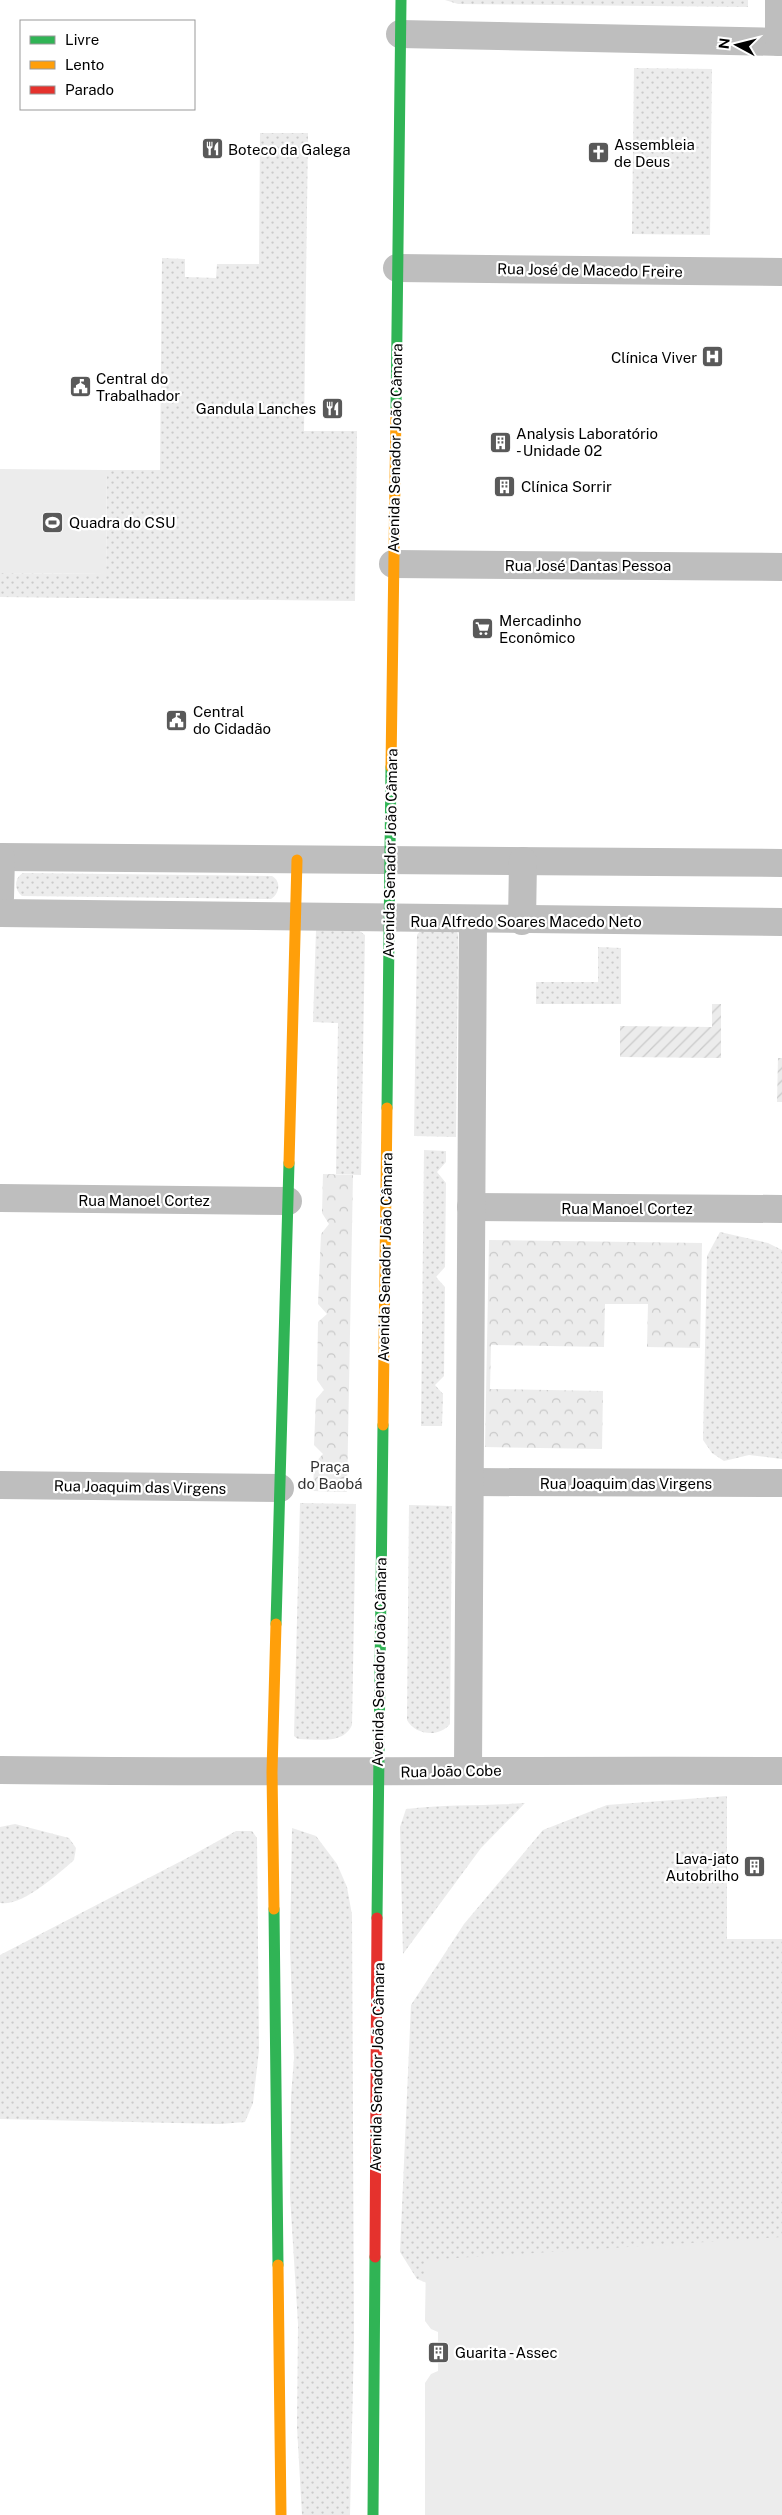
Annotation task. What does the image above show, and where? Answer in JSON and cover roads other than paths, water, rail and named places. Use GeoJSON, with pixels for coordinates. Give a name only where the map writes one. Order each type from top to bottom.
{"type":"FeatureCollection","features":[{"type":"Feature","properties":{"kind":"main road","name":"Avenida Senador João Câmara"},"geometry":{"type":"LineString","coordinates":[[373,2515],[378,1772],[401,0]]}},
{"type":"Feature","properties":{"kind":"main road"},"geometry":{"type":"LineString","coordinates":[[281,2515],[272,1772],[297,860]]}},
{"type":"Feature","properties":{"kind":"street"},"geometry":{"type":"LineString","coordinates":[[400,34],[780,42],[779,0]]}},
{"type":"Feature","properties":{"kind":"street","name":"Rua José de Macedo Freire"},"geometry":{"type":"LineString","coordinates":[[397,268],[782,272]]}},
{"type":"Feature","properties":{"kind":"street","name":"Rua José Dantas Pessoa"},"geometry":{"type":"LineString","coordinates":[[393,564],[782,567]]}},
{"type":"Feature","properties":{"kind":"street"},"geometry":{"type":"LineString","coordinates":[[0,898],[0,857],[782,863]]}},
{"type":"Feature","properties":{"kind":"street"},"geometry":{"type":"LineString","coordinates":[[522,921],[523,861]]}},
{"type":"Feature","properties":{"kind":"street","name":"Rua Alfredo Soares Macedo Neto"},"geometry":{"type":"LineString","coordinates":[[0,913],[522,921],[782,922]]}},
{"type":"Feature","properties":{"kind":"street"},"geometry":{"type":"LineString","coordinates":[[468,1770],[473,920]]}},
{"type":"Feature","properties":{"kind":"street","name":"Rua Manoel Cortez"},"geometry":{"type":"LineString","coordinates":[[0,1198],[288,1201]]}},
{"type":"Feature","properties":{"kind":"street","name":"Rua Manoel Cortez"},"geometry":{"type":"LineString","coordinates":[[471,1207],[782,1209]]}},
{"type":"Feature","properties":{"kind":"street","name":"Rua Joaquim das Virgens"},"geometry":{"type":"LineString","coordinates":[[470,1482],[782,1483]]}},
{"type":"Feature","properties":{"kind":"street","name":"Rua Joaquim das Virgens"},"geometry":{"type":"LineString","coordinates":[[0,1485],[280,1488]]}},
{"type":"Feature","properties":{"kind":"street","name":"Rua João Cobe"},"geometry":{"type":"LineString","coordinates":[[0,1770],[272,1772],[468,1770],[782,1771]]}},
{"type":"Feature","properties":{"kind":"place","name":"Boteco da Galega"},"geometry":{"type":"Point","coordinates":[212,149]}},
{"type":"Feature","properties":{"kind":"place","name":"Assembleia de Deus"},"geometry":{"type":"Point","coordinates":[598,153]}},
{"type":"Feature","properties":{"kind":"place","name":"Clínica Viver"},"geometry":{"type":"Point","coordinates":[713,357]}},
{"type":"Feature","properties":{"kind":"place","name":"Central do Trabalhador"},"geometry":{"type":"Point","coordinates":[80,387]}},
{"type":"Feature","properties":{"kind":"place","name":"Gandula Lanches"},"geometry":{"type":"Point","coordinates":[332,408]}},
{"type":"Feature","properties":{"kind":"place","name":"Analysis Laboratório - Unidade 02"},"geometry":{"type":"Point","coordinates":[500,442]}},
{"type":"Feature","properties":{"kind":"place","name":"Clínica Sorrir"},"geometry":{"type":"Point","coordinates":[505,486]}},
{"type":"Feature","properties":{"kind":"place","name":"Quadra do CSU"},"geometry":{"type":"Point","coordinates":[53,522]}},
{"type":"Feature","properties":{"kind":"place","name":"Mercadinho Econômico"},"geometry":{"type":"Point","coordinates":[483,629]}},
{"type":"Feature","properties":{"kind":"place","name":"Central do Cidadão"},"geometry":{"type":"Point","coordinates":[177,720]}},
{"type":"Feature","properties":{"kind":"place","name":"Lava-jato Autobrilho"},"geometry":{"type":"Point","coordinates":[755,1867]}},
{"type":"Feature","properties":{"kind":"place","name":"Guarita - Assec"},"geometry":{"type":"Point","coordinates":[439,2352]}},
{"type":"Feature","properties":{"kind":"park label","name":"Praça do Baobá"},"geometry":{"type":"Point","coordinates":[330,1474]}}]}
